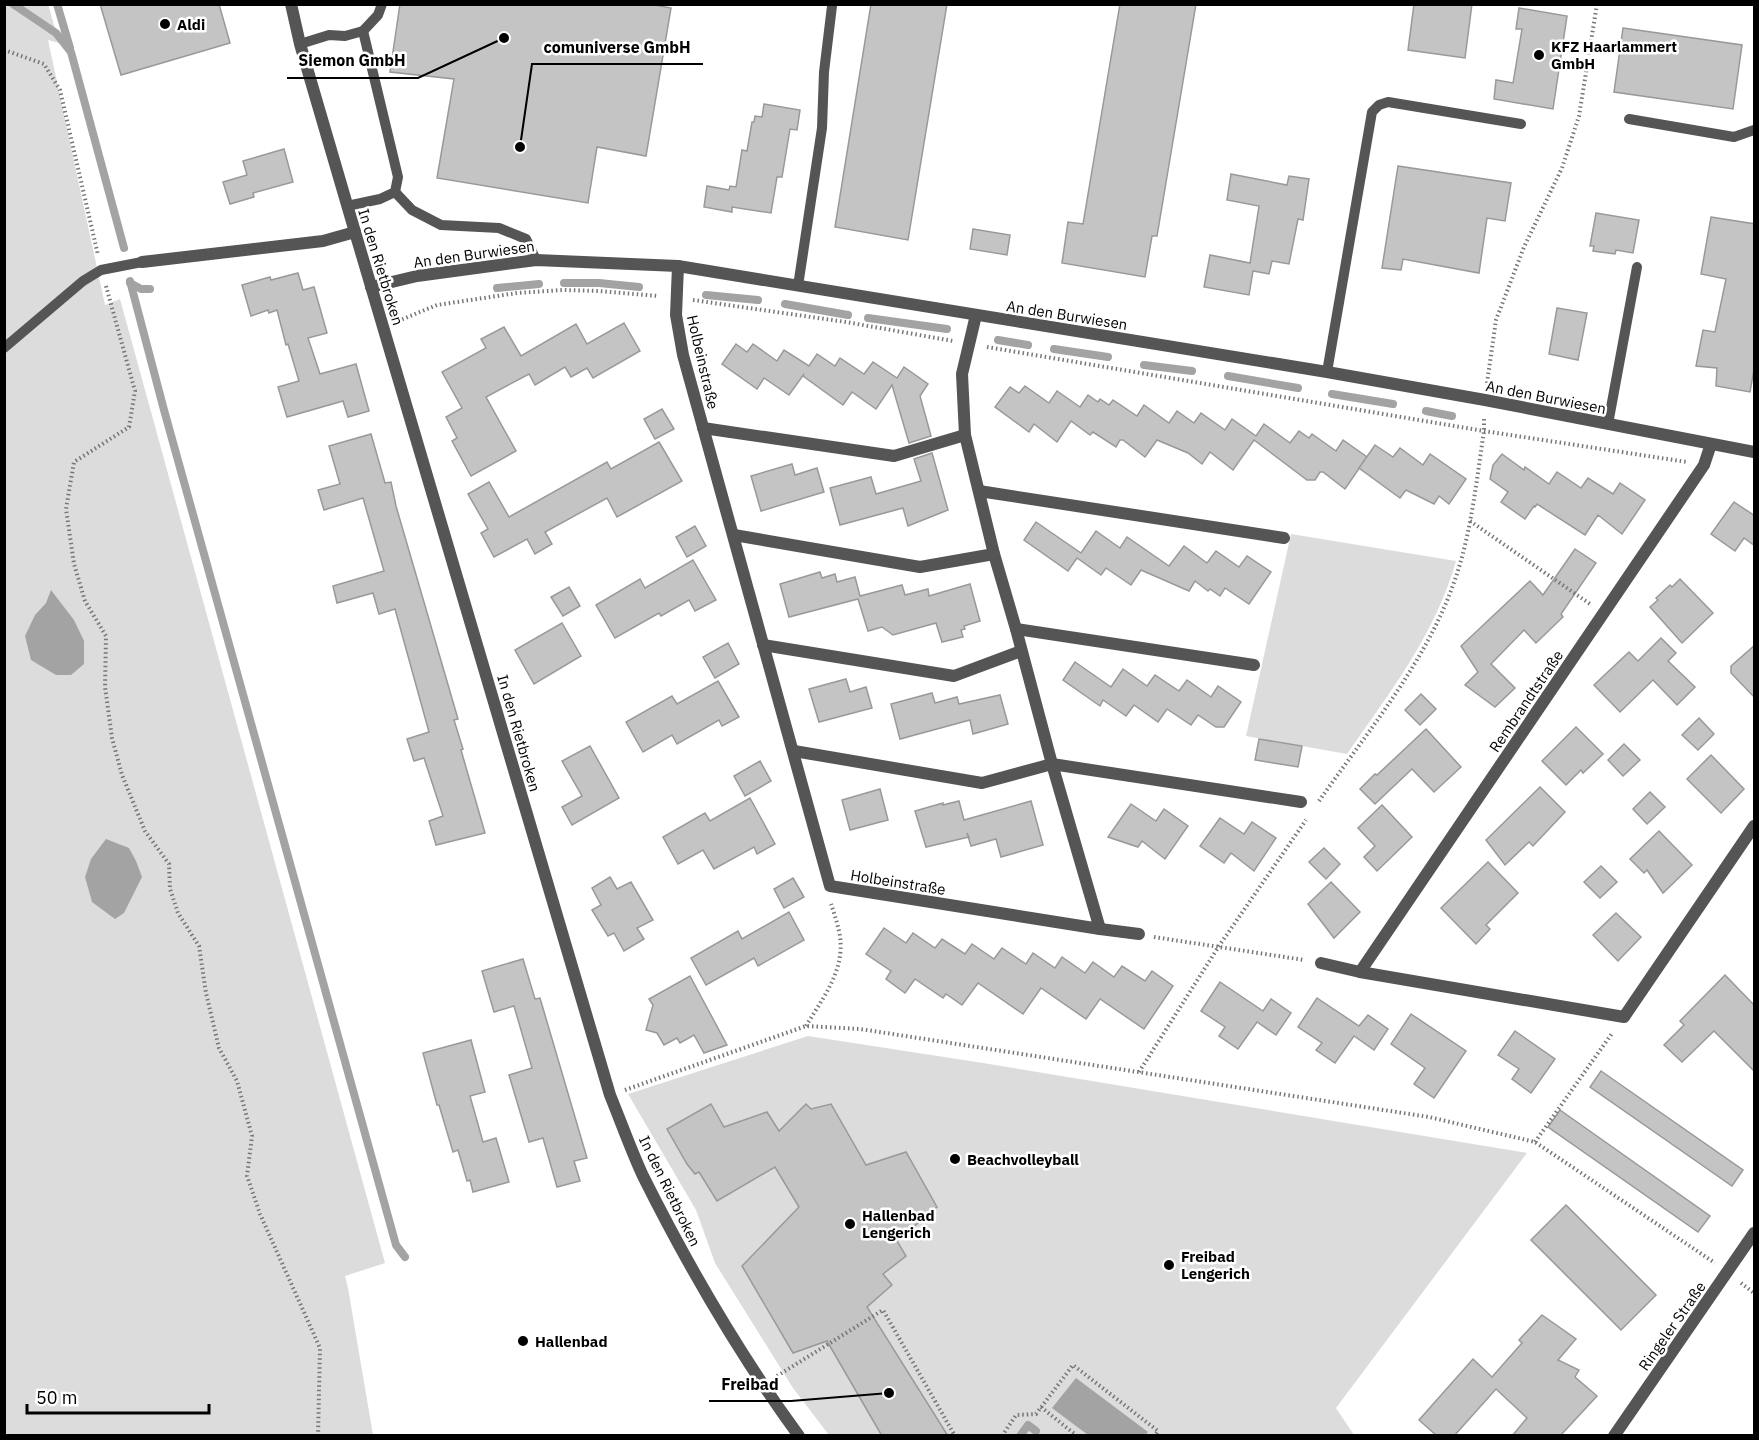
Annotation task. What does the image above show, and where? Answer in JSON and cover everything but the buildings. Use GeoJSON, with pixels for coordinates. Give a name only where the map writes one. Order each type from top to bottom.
{"type":"FeatureCollection","features":[{"type":"Feature","properties":{"kind":"street","name":"In den Rietbroken"},"geometry":{"type":"LineString","coordinates":[[291,4],[300,44],[354,232],[610,1095],[642,1174],[681,1249],[762,1385],[798,1436]]}},
{"type":"Feature","properties":{"kind":"street"},"geometry":{"type":"LineString","coordinates":[[141,262],[323,241],[354,232]]}},
{"type":"Feature","properties":{"kind":"street","name":"An den Burwiesen"},"geometry":{"type":"LineString","coordinates":[[371,287],[417,276],[536,260],[678,266],[1327,372],[1755,452]]}},
{"type":"Feature","properties":{"kind":"street","name":"Holbeinstraße"},"geometry":{"type":"LineString","coordinates":[[678,266],[676,315],[683,355],[830,886],[1139,934]]}},
{"type":"Feature","properties":{"kind":"street"},"geometry":{"type":"LineString","coordinates":[[976,315],[962,374],[965,435],[994,554],[1100,929]]}},
{"type":"Feature","properties":{"kind":"street","name":"Holbeinstraße"},"geometry":{"type":"LineString","coordinates":[[703,428],[894,456],[965,435]]}},
{"type":"Feature","properties":{"kind":"street","name":"Rembrandtstraße"},"geometry":{"type":"LineString","coordinates":[[1360,972],[1704,465],[1710,444]]}},
{"type":"Feature","properties":{"kind":"street"},"geometry":{"type":"LineString","coordinates":[[979,490],[1284,538]]}},
{"type":"Feature","properties":{"kind":"street"},"geometry":{"type":"LineString","coordinates":[[734,535],[920,567],[994,554]]}},
{"type":"Feature","properties":{"kind":"street"},"geometry":{"type":"LineString","coordinates":[[1016,629],[1254,665]]}},
{"type":"Feature","properties":{"kind":"street"},"geometry":{"type":"LineString","coordinates":[[763,645],[954,676],[1021,651]]}},
{"type":"Feature","properties":{"kind":"street"},"geometry":{"type":"LineString","coordinates":[[794,751],[982,783],[1052,764],[1301,802]]}},
{"type":"Feature","properties":{"kind":"street"},"geometry":{"type":"LineString","coordinates":[[1321,963],[1360,972],[1624,1017],[1755,826]]}},
{"type":"Feature","properties":{"kind":"street","name":"Ringeler Straße"},"geometry":{"type":"LineString","coordinates":[[1614,1436],[1755,1233]]}},
{"type":"Feature","properties":{"kind":"lane"},"geometry":{"type":"LineString","coordinates":[[300,44],[329,35],[345,36],[363,31],[378,15],[382,4]]}},
{"type":"Feature","properties":{"kind":"lane"},"geometry":{"type":"LineString","coordinates":[[798,286],[822,128],[824,72],[832,6]]}},
{"type":"Feature","properties":{"kind":"lane"},"geometry":{"type":"LineString","coordinates":[[363,31],[398,177],[395,192]]}},
{"type":"Feature","properties":{"kind":"lane"},"geometry":{"type":"LineString","coordinates":[[1327,372],[1372,112],[1379,105],[1388,102],[1521,124]]}},
{"type":"Feature","properties":{"kind":"lane"},"geometry":{"type":"LineString","coordinates":[[1629,119],[1734,137],[1755,130]]}},
{"type":"Feature","properties":{"kind":"lane"},"geometry":{"type":"LineString","coordinates":[[347,206],[380,199],[395,192]]}},
{"type":"Feature","properties":{"kind":"lane"},"geometry":{"type":"LineString","coordinates":[[395,192],[412,210],[441,225],[499,228],[526,239],[536,260]]}},
{"type":"Feature","properties":{"kind":"lane"},"geometry":{"type":"LineString","coordinates":[[4,348],[83,281],[102,270],[141,262]]}},
{"type":"Feature","properties":{"kind":"lane"},"geometry":{"type":"LineString","coordinates":[[1608,424],[1637,267]]}},
{"type":"Feature","properties":{"kind":"path"},"geometry":{"type":"LineString","coordinates":[[1314,808],[1427,645],[1453,587],[1470,521],[1484,431],[1485,400],[1496,320],[1524,247],[1562,168],[1579,116],[1598,4]]}},
{"type":"Feature","properties":{"kind":"path"},"geometry":{"type":"LineString","coordinates":[[4,50],[44,64],[60,90],[102,270],[135,391],[129,427],[74,462],[66,509],[74,564],[85,602],[106,636],[105,687],[112,738],[122,776],[145,831],[169,864],[170,890],[178,913],[199,946],[206,993],[219,1048],[237,1081],[252,1136],[247,1176],[260,1214],[320,1348],[318,1436]]}},
{"type":"Feature","properties":{"kind":"path"},"geometry":{"type":"LineString","coordinates":[[383,326],[437,305],[517,293],[563,290],[676,297],[846,322],[1484,431],[1704,465]]}},
{"type":"Feature","properties":{"kind":"path"},"geometry":{"type":"LineString","coordinates":[[1470,521],[1604,614]]}},
{"type":"Feature","properties":{"kind":"path"},"geometry":{"type":"LineString","coordinates":[[1139,1072],[1219,946],[1307,818]]}},
{"type":"Feature","properties":{"kind":"path"},"geometry":{"type":"LineString","coordinates":[[806,1026],[833,983],[840,961],[840,934],[830,901],[830,886]]}},
{"type":"Feature","properties":{"kind":"path"},"geometry":{"type":"LineString","coordinates":[[1139,934],[1321,963]]}},
{"type":"Feature","properties":{"kind":"path"},"geometry":{"type":"LineString","coordinates":[[1535,1142],[1624,1017]]}},
{"type":"Feature","properties":{"kind":"path"},"geometry":{"type":"LineString","coordinates":[[610,1095],[806,1026],[860,1029],[1429,1117],[1535,1142],[1718,1265]]}},
{"type":"Feature","properties":{"kind":"path"},"geometry":{"type":"LineString","coordinates":[[1736,1279],[1755,1293]]}},
{"type":"Feature","properties":{"kind":"path"},"geometry":{"type":"LineString","coordinates":[[776,1376],[883,1310],[955,1436]]}},
{"type":"Feature","properties":{"kind":"path"},"geometry":{"type":"LineString","coordinates":[[1002,1436],[1016,1416],[1036,1414],[1073,1365],[1158,1431],[1155,1436]]}},
{"type":"Feature","properties":{"kind":"path"},"geometry":{"type":"LineString","coordinates":[[1041,1407],[1077,1436]]}},
{"type":"Feature","properties":{"kind":"shaded area"},"geometry":{"type":"Polygon","coordinates":[[[48,4],[59,43],[48,40],[105,305],[120,299],[385,1263],[345,1276],[373,1435],[5,1436],[4,5],[48,4]]]}},
{"type":"Feature","properties":{"kind":"shaded area"},"geometry":{"type":"Polygon","coordinates":[[[1291,534],[1456,561],[1447,588],[1424,638],[1395,685],[1347,754],[1246,736],[1291,534]]]}},
{"type":"Feature","properties":{"kind":"shaded area"},"geometry":{"type":"Polygon","coordinates":[[[51,590],[74,620],[84,641],[84,664],[71,675],[56,675],[31,660],[25,636],[35,615],[46,603],[51,590]]]}},
{"type":"Feature","properties":{"kind":"shaded area"},"geometry":{"type":"Polygon","coordinates":[[[106,839],[129,848],[142,877],[124,913],[115,919],[92,902],[85,877],[91,859],[106,839]]]}},
{"type":"Feature","properties":{"kind":"shaded area","name":"Freibad Lengerich"},"geometry":{"type":"Polygon","coordinates":[[[808,1036],[1527,1153],[1336,1408],[1354,1435],[829,1435],[793,1388],[715,1263],[696,1210],[628,1094],[808,1036]]]}},
{"type":"Feature","properties":{"kind":"shaded area"},"geometry":{"type":"Polygon","coordinates":[[[1076,1378],[1148,1432],[1145,1435],[1088,1435],[1052,1408],[1076,1378]]]}},
{"type":"Feature","properties":{"kind":"waterway"},"geometry":{"type":"LineString","coordinates":[[13,4],[56,33],[71,52],[124,248]]}},
{"type":"Feature","properties":{"kind":"waterway"},"geometry":{"type":"LineString","coordinates":[[57,4],[70,48]]}},
{"type":"Feature","properties":{"kind":"waterway"},"geometry":{"type":"LineString","coordinates":[[130,281],[396,1245],[405,1257]]}},
{"type":"Feature","properties":{"kind":"waterway"},"geometry":{"type":"LineString","coordinates":[[130,283],[141,289],[150,289]]}},
{"type":"Feature","properties":{"kind":"waterway"},"geometry":{"type":"LineString","coordinates":[[564,283],[599,283],[639,287]]}},
{"type":"Feature","properties":{"kind":"waterway"},"geometry":{"type":"LineString","coordinates":[[497,288],[539,284]]}},
{"type":"Feature","properties":{"kind":"waterway"},"geometry":{"type":"LineString","coordinates":[[706,295],[758,300]]}},
{"type":"Feature","properties":{"kind":"waterway"},"geometry":{"type":"LineString","coordinates":[[785,304],[848,315]]}},
{"type":"Feature","properties":{"kind":"waterway"},"geometry":{"type":"LineString","coordinates":[[868,318],[947,329]]}},
{"type":"Feature","properties":{"kind":"waterway"},"geometry":{"type":"LineString","coordinates":[[998,340],[1028,345]]}},
{"type":"Feature","properties":{"kind":"waterway"},"geometry":{"type":"LineString","coordinates":[[1054,349],[1108,357]]}},
{"type":"Feature","properties":{"kind":"waterway"},"geometry":{"type":"LineString","coordinates":[[1144,365],[1192,371]]}},
{"type":"Feature","properties":{"kind":"waterway"},"geometry":{"type":"LineString","coordinates":[[1228,376],[1298,388]]}},
{"type":"Feature","properties":{"kind":"waterway"},"geometry":{"type":"LineString","coordinates":[[1332,394],[1393,404]]}},
{"type":"Feature","properties":{"kind":"waterway"},"geometry":{"type":"LineString","coordinates":[[1426,411],[1452,416]]}},
{"type":"Feature","properties":{"kind":"waterway"},"geometry":{"type":"LineString","coordinates":[[1020,1436],[1028,1425],[1036,1431]]}},
{"type":"Feature","properties":{"kind":"place","name":"Aldi"},"geometry":{"type":"Point","coordinates":[165,24]}},
{"type":"Feature","properties":{"kind":"place","name":"Siemon GmbH"},"geometry":{"type":"Point","coordinates":[504,38]}},
{"type":"Feature","properties":{"kind":"place","name":"KFZ Haarlammert GmbH"},"geometry":{"type":"Point","coordinates":[1539,55]}},
{"type":"Feature","properties":{"kind":"place","name":"comuniverse GmbH"},"geometry":{"type":"Point","coordinates":[520,147]}},
{"type":"Feature","properties":{"kind":"place","name":"Beachvolleyball"},"geometry":{"type":"Point","coordinates":[955,1159]}},
{"type":"Feature","properties":{"kind":"place","name":"Hallenbad Lengerich"},"geometry":{"type":"Point","coordinates":[850,1224]}},
{"type":"Feature","properties":{"kind":"place","name":"Freibad Lengerich"},"geometry":{"type":"Point","coordinates":[1169,1265]}},
{"type":"Feature","properties":{"kind":"place","name":"Hallenbad"},"geometry":{"type":"Point","coordinates":[523,1341]}},
{"type":"Feature","properties":{"kind":"place","name":"Freibad"},"geometry":{"type":"Point","coordinates":[889,1393]}}]}
